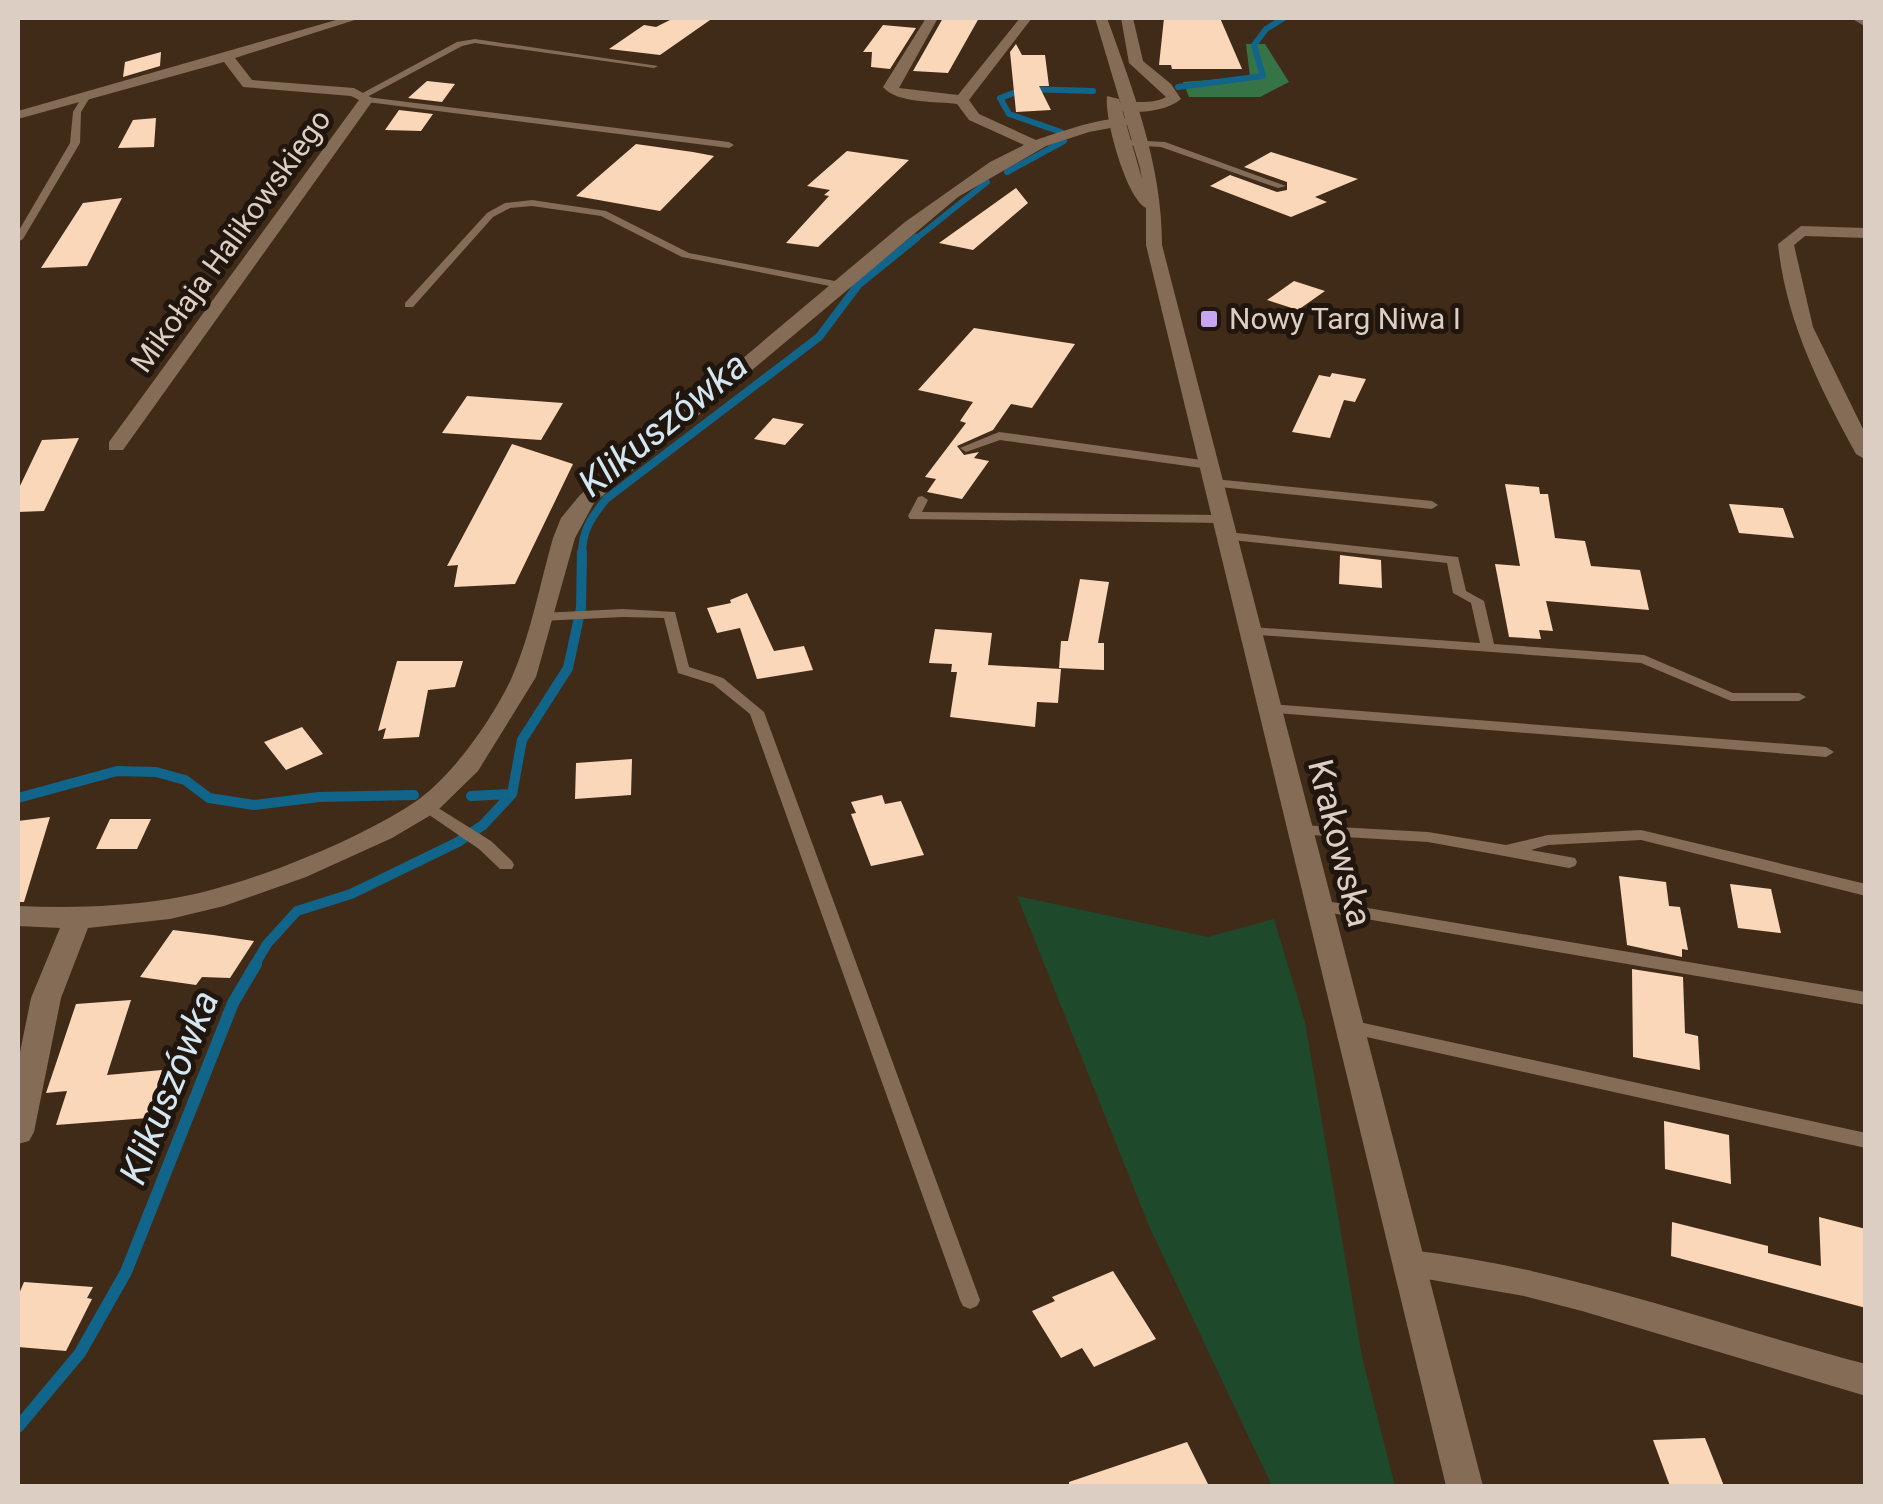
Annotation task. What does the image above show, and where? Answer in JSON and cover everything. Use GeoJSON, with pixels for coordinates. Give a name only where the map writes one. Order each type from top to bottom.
{"type":"FeatureCollection","features":[{"type":"Feature","properties":{"kind":"street"},"geometry":{"type":"LineString","coordinates":[[18,115],[85,100],[225,54],[355,18]]}},
{"type":"Feature","properties":{"kind":"street"},"geometry":{"type":"LineString","coordinates":[[932,18],[890,86],[895,92],[962,100],[974,117],[1038,146]]}},
{"type":"Feature","properties":{"kind":"street"},"geometry":{"type":"LineString","coordinates":[[962,100],[1026,18]]}},
{"type":"Feature","properties":{"kind":"street","name":"Krakowska"},"geometry":{"type":"LineString","coordinates":[[1087,18],[1130,170],[1152,216]]}},
{"type":"Feature","properties":{"kind":"street","name":"Krakowska"},"geometry":{"type":"LineString","coordinates":[[1102,18],[1142,143],[1154,202],[1154,245],[1465,1486]]}},
{"type":"Feature","properties":{"kind":"street"},"geometry":{"type":"LineString","coordinates":[[18,916],[77,919],[170,909],[214,899],[255,887],[354,845],[427,806],[446,790],[485,742],[524,678],[564,538],[572,518],[587,499],[903,228],[955,192],[1038,146],[1117,114],[1134,114],[1169,104],[1174,97],[1136,64],[1126,18]]}},
{"type":"Feature","properties":{"kind":"street"},"geometry":{"type":"LineString","coordinates":[[1857,18],[1866,23]]}},
{"type":"Feature","properties":{"kind":"street","name":"Mikołaja Halikowskiego"},"geometry":{"type":"LineString","coordinates":[[116,446],[365,97],[248,84],[225,54]]}},
{"type":"Feature","properties":{"kind":"street"},"geometry":{"type":"LineString","coordinates":[[1866,233],[1801,231],[1786,244],[1803,330],[1819,370],[1866,454]]}},
{"type":"Feature","properties":{"kind":"street"},"geometry":{"type":"LineString","coordinates":[[18,1132],[46,998],[77,919]]}},
{"type":"Feature","properties":{"kind":"street"},"geometry":{"type":"LineString","coordinates":[[1410,1264],[1455,1267],[1524,1282],[1866,1380]]}},
{"type":"Feature","properties":{"kind":"lane"},"geometry":{"type":"LineString","coordinates":[[365,97],[460,44],[476,41],[654,66]]}},
{"type":"Feature","properties":{"kind":"lane"},"geometry":{"type":"LineString","coordinates":[[365,97],[729,145]]}},
{"type":"Feature","properties":{"kind":"lane"},"geometry":{"type":"LineString","coordinates":[[18,239],[75,143],[76,112],[85,100]]}},
{"type":"Feature","properties":{"kind":"lane"},"geometry":{"type":"LineString","coordinates":[[1124,143],[1162,144],[1282,186]]}},
{"type":"Feature","properties":{"kind":"lane"},"geometry":{"type":"LineString","coordinates":[[409,305],[490,215],[508,205],[532,203],[603,213],[686,255],[840,285]]}},
{"type":"Feature","properties":{"kind":"lane"},"geometry":{"type":"LineString","coordinates":[[966,448],[1000,436],[1211,474],[1432,506]]}},
{"type":"Feature","properties":{"kind":"lane"},"geometry":{"type":"LineString","coordinates":[[922,500],[914,516],[1225,528],[1453,560],[1460,593],[1477,601],[1488,648]]}},
{"type":"Feature","properties":{"kind":"lane"},"geometry":{"type":"LineString","coordinates":[[542,617],[603,618],[643,611],[670,616],[682,670],[718,681],[757,712],[970,1300]]}},
{"type":"Feature","properties":{"kind":"lane"},"geometry":{"type":"LineString","coordinates":[[1251,630],[1644,659],[1732,698],[1799,697]]}},
{"type":"Feature","properties":{"kind":"lane"},"geometry":{"type":"LineString","coordinates":[[1270,709],[1826,752]]}},
{"type":"Feature","properties":{"kind":"lane"},"geometry":{"type":"LineString","coordinates":[[427,806],[485,845],[506,866]]}},
{"type":"Feature","properties":{"kind":"lane"},"geometry":{"type":"LineString","coordinates":[[1301,830],[1428,837],[1569,862]]}},
{"type":"Feature","properties":{"kind":"lane"},"geometry":{"type":"LineString","coordinates":[[1506,851],[1548,840],[1641,836],[1866,890]]}},
{"type":"Feature","properties":{"kind":"lane"},"geometry":{"type":"LineString","coordinates":[[1320,906],[1866,999]]}},
{"type":"Feature","properties":{"kind":"lane"},"geometry":{"type":"LineString","coordinates":[[1350,1028],[1866,1142]]}},
{"type":"Feature","properties":{"kind":"green space"},"geometry":{"type":"Polygon","coordinates":[[[1246,44],[1265,44],[1289,82],[1260,97],[1189,97],[1183,82],[1250,77],[1246,44]]]}},
{"type":"Feature","properties":{"kind":"green space"},"geometry":{"type":"Polygon","coordinates":[[[1017,896],[1208,937],[1274,919],[1305,1022],[1362,1357],[1395,1486],[1272,1486],[1149,1226],[1017,896]]]}},
{"type":"Feature","properties":{"kind":"building"},"geometry":{"type":"Polygon","coordinates":[[[674,18],[713,18],[660,55],[609,49],[644,25],[656,27],[674,18]]]}},
{"type":"Feature","properties":{"kind":"building"},"geometry":{"type":"Polygon","coordinates":[[[943,18],[979,18],[948,73],[913,71],[943,18]]]}},
{"type":"Feature","properties":{"kind":"building"},"geometry":{"type":"Polygon","coordinates":[[[1164,18],[1220,18],[1242,69],[1172,69],[1171,65],[1159,65],[1164,18]]]}},
{"type":"Feature","properties":{"kind":"building"},"geometry":{"type":"Polygon","coordinates":[[[883,25],[916,28],[890,69],[871,67],[872,52],[863,52],[883,25]]]}},
{"type":"Feature","properties":{"kind":"building"},"geometry":{"type":"Polygon","coordinates":[[[1016,44],[1022,55],[1045,55],[1049,86],[1039,86],[1051,110],[1016,112],[1010,52],[1016,44]]]}},
{"type":"Feature","properties":{"kind":"building"},"geometry":{"type":"Polygon","coordinates":[[[161,52],[160,66],[123,77],[125,62],[161,52]]]}},
{"type":"Feature","properties":{"kind":"building"},"geometry":{"type":"Polygon","coordinates":[[[427,81],[455,84],[442,102],[408,98],[427,81]]]}},
{"type":"Feature","properties":{"kind":"building"},"geometry":{"type":"Polygon","coordinates":[[[399,110],[433,114],[421,131],[385,130],[399,110]]]}},
{"type":"Feature","properties":{"kind":"building"},"geometry":{"type":"Polygon","coordinates":[[[156,118],[154,147],[118,148],[133,120],[156,118]]]}},
{"type":"Feature","properties":{"kind":"building"},"geometry":{"type":"Polygon","coordinates":[[[636,144],[714,156],[660,211],[576,196],[636,144]]]}},
{"type":"Feature","properties":{"kind":"building"},"geometry":{"type":"Polygon","coordinates":[[[847,151],[909,160],[818,247],[786,243],[829,196],[824,195],[830,190],[807,186],[847,151]]]}},
{"type":"Feature","properties":{"kind":"building"},"geometry":{"type":"Polygon","coordinates":[[[1271,152],[1358,179],[1315,197],[1327,202],[1291,217],[1210,186],[1230,175],[1277,192],[1287,190],[1287,182],[1244,167],[1271,152]]]}},
{"type":"Feature","properties":{"kind":"building"},"geometry":{"type":"Polygon","coordinates":[[[1016,188],[1028,203],[973,250],[939,243],[1016,188]]]}},
{"type":"Feature","properties":{"kind":"building"},"geometry":{"type":"Polygon","coordinates":[[[122,198],[87,266],[41,268],[83,203],[122,198]]]}},
{"type":"Feature","properties":{"kind":"building"},"geometry":{"type":"Polygon","coordinates":[[[1294,281],[1325,291],[1298,310],[1267,300],[1294,281]]]}},
{"type":"Feature","properties":{"kind":"building"},"geometry":{"type":"Polygon","coordinates":[[[974,328],[1075,344],[1032,408],[1011,404],[993,430],[957,446],[964,455],[979,452],[974,458],[989,461],[962,499],[927,492],[936,479],[925,477],[966,423],[960,421],[973,402],[918,390],[974,328]]]}},
{"type":"Feature","properties":{"kind":"building"},"geometry":{"type":"Polygon","coordinates":[[[1332,373],[1366,379],[1355,402],[1344,400],[1330,438],[1292,432],[1319,375],[1330,377],[1332,373]]]}},
{"type":"Feature","properties":{"kind":"building"},"geometry":{"type":"Polygon","coordinates":[[[467,396],[563,403],[541,440],[442,433],[467,396]]]}},
{"type":"Feature","properties":{"kind":"building"},"geometry":{"type":"Polygon","coordinates":[[[773,418],[804,424],[785,445],[754,439],[773,418]]]}},
{"type":"Feature","properties":{"kind":"building"},"geometry":{"type":"Polygon","coordinates":[[[79,438],[44,511],[18,512],[18,490],[42,440],[79,438]]]}},
{"type":"Feature","properties":{"kind":"building"},"geometry":{"type":"Polygon","coordinates":[[[512,444],[573,464],[515,584],[454,587],[458,565],[447,566],[512,444]]]}},
{"type":"Feature","properties":{"kind":"building"},"geometry":{"type":"Polygon","coordinates":[[[1505,484],[1539,487],[1540,494],[1548,494],[1555,538],[1585,541],[1591,566],[1640,570],[1649,610],[1546,601],[1553,631],[1539,630],[1541,639],[1509,637],[1495,564],[1520,566],[1505,484]]]}},
{"type":"Feature","properties":{"kind":"building"},"geometry":{"type":"Polygon","coordinates":[[[1729,504],[1783,508],[1794,538],[1739,533],[1729,504]]]}},
{"type":"Feature","properties":{"kind":"building"},"geometry":{"type":"Polygon","coordinates":[[[1340,555],[1381,560],[1382,588],[1339,584],[1340,555]]]}},
{"type":"Feature","properties":{"kind":"building"},"geometry":{"type":"Polygon","coordinates":[[[1080,579],[1109,582],[1098,643],[1104,643],[1104,670],[1059,668],[1061,641],[1068,641],[1080,579]]]}},
{"type":"Feature","properties":{"kind":"building"},"geometry":{"type":"Polygon","coordinates":[[[747,593],[774,651],[804,646],[813,670],[757,679],[740,628],[717,633],[707,608],[731,603],[730,600],[747,593]]]}},
{"type":"Feature","properties":{"kind":"building"},"geometry":{"type":"Polygon","coordinates":[[[935,629],[992,633],[988,665],[1061,669],[1058,703],[1037,702],[1035,727],[950,717],[957,672],[951,672],[952,664],[929,663],[935,629]]]}},
{"type":"Feature","properties":{"kind":"building"},"geometry":{"type":"Polygon","coordinates":[[[397,661],[463,661],[455,687],[428,690],[419,737],[383,739],[386,728],[378,731],[397,661]]]}},
{"type":"Feature","properties":{"kind":"building"},"geometry":{"type":"Polygon","coordinates":[[[302,727],[323,754],[286,770],[264,742],[302,727]]]}},
{"type":"Feature","properties":{"kind":"building"},"geometry":{"type":"Polygon","coordinates":[[[632,759],[631,795],[575,799],[576,763],[632,759]]]}},
{"type":"Feature","properties":{"kind":"building"},"geometry":{"type":"Polygon","coordinates":[[[882,795],[885,804],[901,801],[924,855],[871,866],[851,814],[856,813],[851,802],[882,795]]]}},
{"type":"Feature","properties":{"kind":"building"},"geometry":{"type":"Polygon","coordinates":[[[50,817],[24,902],[18,902],[18,821],[50,817]]]}},
{"type":"Feature","properties":{"kind":"building"},"geometry":{"type":"Polygon","coordinates":[[[110,819],[151,819],[137,849],[96,849],[110,819]]]}},
{"type":"Feature","properties":{"kind":"building"},"geometry":{"type":"Polygon","coordinates":[[[1619,876],[1666,882],[1669,906],[1680,907],[1688,950],[1682,949],[1682,957],[1627,945],[1619,876]]]}},
{"type":"Feature","properties":{"kind":"building"},"geometry":{"type":"Polygon","coordinates":[[[1730,884],[1771,889],[1781,933],[1738,928],[1730,884]]]}},
{"type":"Feature","properties":{"kind":"building"},"geometry":{"type":"Polygon","coordinates":[[[173,930],[254,941],[230,978],[202,977],[196,985],[140,977],[173,930]]]}},
{"type":"Feature","properties":{"kind":"building"},"geometry":{"type":"Polygon","coordinates":[[[1632,969],[1683,977],[1685,1033],[1698,1036],[1700,1070],[1633,1057],[1632,969]]]}},
{"type":"Feature","properties":{"kind":"building"},"geometry":{"type":"Polygon","coordinates":[[[131,1000],[107,1075],[162,1070],[148,1118],[56,1125],[67,1091],[46,1093],[76,1004],[131,1000]]]}},
{"type":"Feature","properties":{"kind":"building"},"geometry":{"type":"Polygon","coordinates":[[[1664,1121],[1729,1135],[1731,1184],[1665,1169],[1664,1121]]]}},
{"type":"Feature","properties":{"kind":"building"},"geometry":{"type":"Polygon","coordinates":[[[1819,1217],[1866,1229],[1866,1308],[1671,1256],[1672,1222],[1768,1246],[1768,1253],[1821,1266],[1819,1217]]]}},
{"type":"Feature","properties":{"kind":"building"},"geometry":{"type":"Polygon","coordinates":[[[1113,1271],[1156,1339],[1094,1367],[1082,1348],[1061,1358],[1032,1311],[1055,1301],[1052,1297],[1113,1271]]]}},
{"type":"Feature","properties":{"kind":"building"},"geometry":{"type":"Polygon","coordinates":[[[24,1282],[93,1287],[87,1298],[92,1299],[66,1351],[18,1347],[18,1296],[24,1282]]]}},
{"type":"Feature","properties":{"kind":"building"},"geometry":{"type":"Polygon","coordinates":[[[1705,1438],[1724,1486],[1670,1486],[1653,1440],[1705,1438]]]}},
{"type":"Feature","properties":{"kind":"building"},"geometry":{"type":"Polygon","coordinates":[[[1187,1442],[1209,1486],[1069,1486],[1069,1482],[1187,1442]]]}},
{"type":"Feature","properties":{"kind":"waterway","name":"Klikuszówka"},"geometry":{"type":"LineString","coordinates":[[1178,87],[1263,76],[1254,45],[1266,29],[1284,18]]}},
{"type":"Feature","properties":{"kind":"waterway","name":"Klikuszówka"},"geometry":{"type":"LineString","coordinates":[[1061,132],[1009,114],[1000,98],[1025,89],[1093,91]]}},
{"type":"Feature","properties":{"kind":"waterway","name":"Klikuszówka"},"geometry":{"type":"LineString","coordinates":[[1007,172],[1064,141]]}},
{"type":"Feature","properties":{"kind":"waterway","name":"Klikuszówka"},"geometry":{"type":"LineString","coordinates":[[913,241],[987,182]]}},
{"type":"Feature","properties":{"kind":"waterway","name":"Klikuszówka"},"geometry":{"type":"LineString","coordinates":[[582,555],[588,525],[606,499],[819,337],[858,285],[916,238]]}},
{"type":"Feature","properties":{"kind":"waterway","name":"Klikuszówka"},"geometry":{"type":"LineString","coordinates":[[512,794],[522,740],[568,668],[581,608],[582,552]]}},
{"type":"Feature","properties":{"kind":"waterway"},"geometry":{"type":"LineString","coordinates":[[18,798],[117,771],[156,772],[185,780],[209,798],[254,805],[319,797],[414,795]]}},
{"type":"Feature","properties":{"kind":"waterway","name":"Klikuszówka"},"geometry":{"type":"LineString","coordinates":[[254,966],[267,944],[297,911],[351,894],[458,842],[483,825],[512,794]]}},
{"type":"Feature","properties":{"kind":"waterway"},"geometry":{"type":"LineString","coordinates":[[471,796],[512,794]]}},
{"type":"Feature","properties":{"kind":"waterway","name":"Klikuszówka"},"geometry":{"type":"LineString","coordinates":[[18,1427],[80,1353],[126,1272],[233,1003],[256,964]]}},
{"type":"Feature","properties":{"kind":"place","name":"Nowy Targ Niwa I"},"geometry":{"type":"Point","coordinates":[1209,319]}}]}
